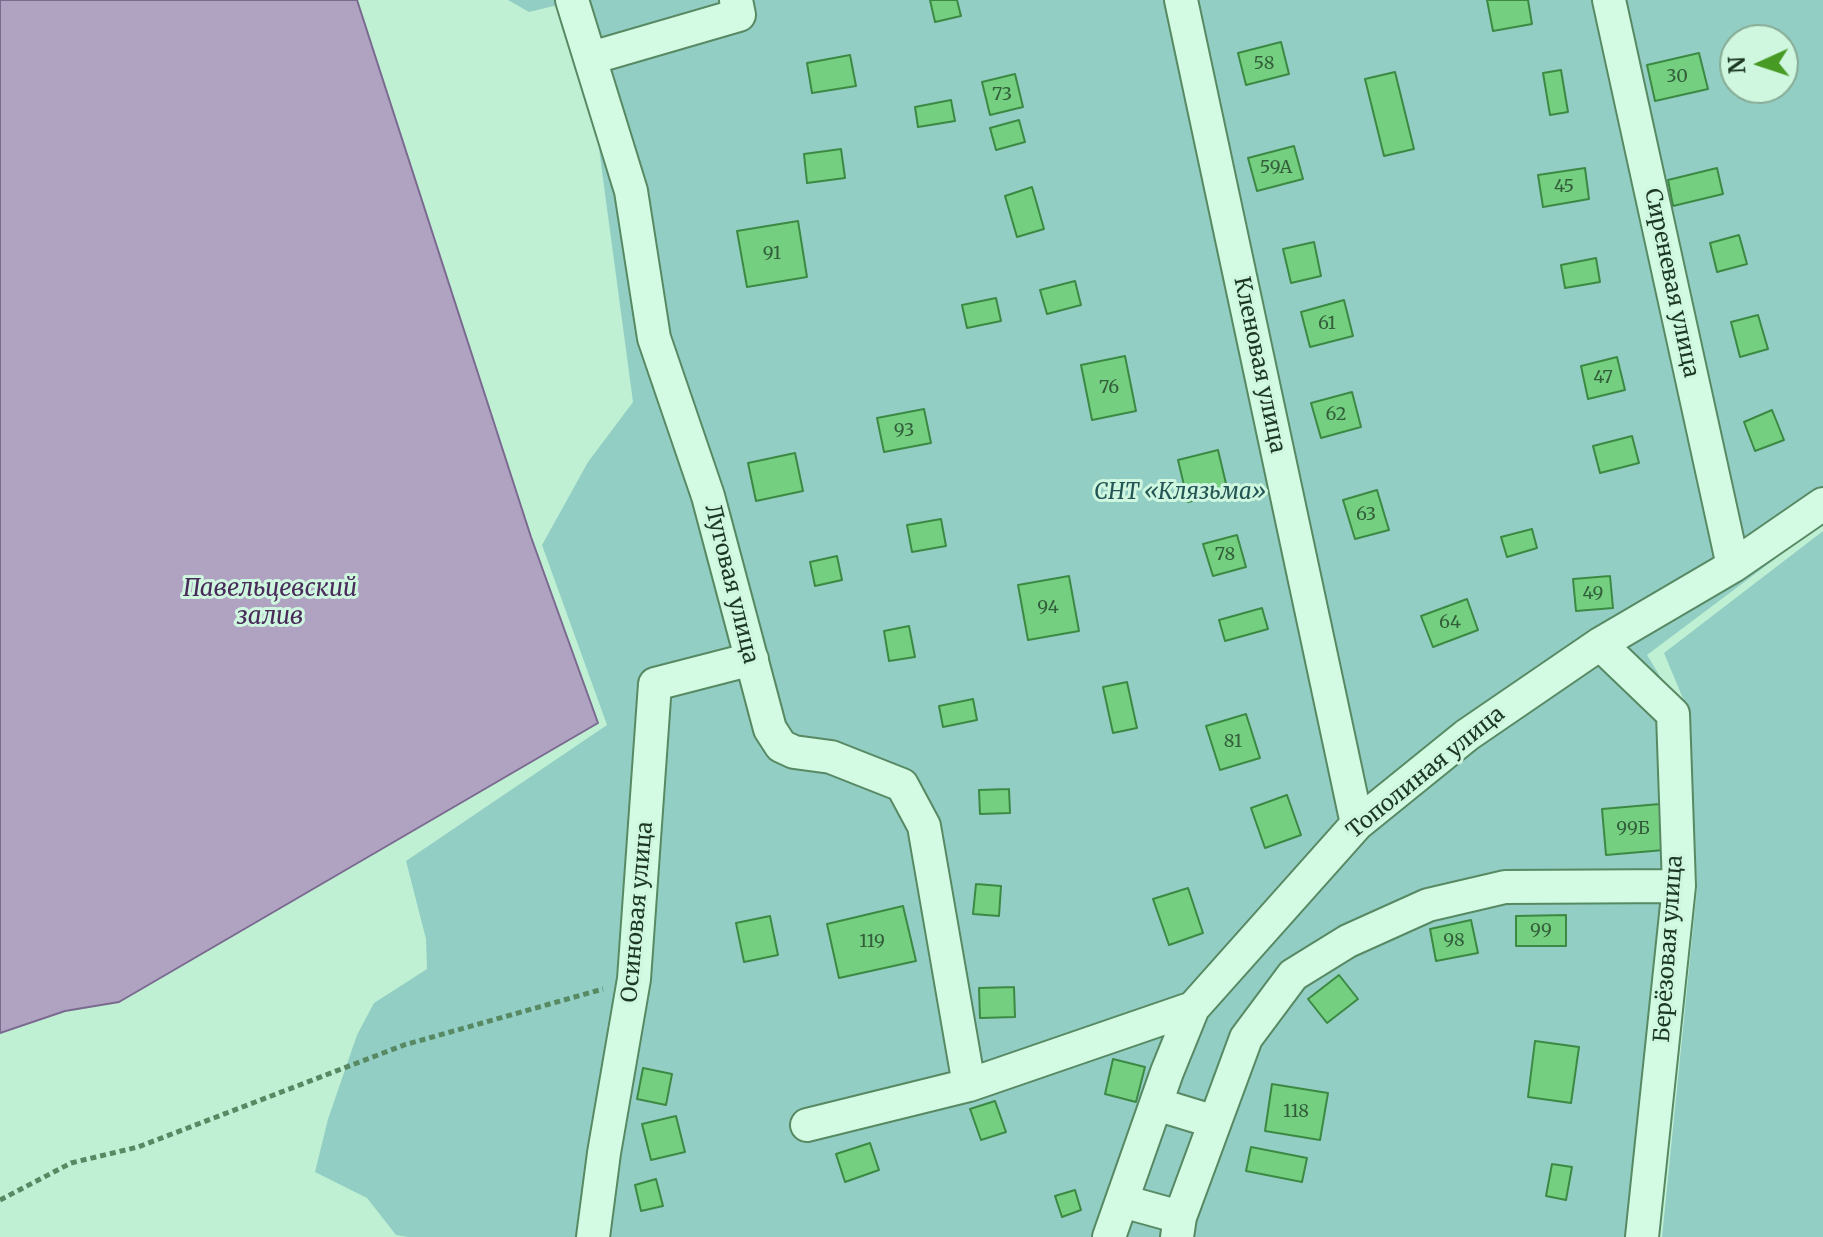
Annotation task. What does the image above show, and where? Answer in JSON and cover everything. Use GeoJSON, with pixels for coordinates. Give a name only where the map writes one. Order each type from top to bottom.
{"type":"FeatureCollection","features":[{"type":"Feature","properties":{"kind":"lane","name":"Луговая улица"},"geometry":{"type":"LineString","coordinates":[[572,0],[631,191],[654,338],[708,496],[770,729],[781,746],[794,752],[831,757],[902,785],[924,826],[969,1085]]}},
{"type":"Feature","properties":{"kind":"lane"},"geometry":{"type":"LineString","coordinates":[[591,58],[739,15],[736,0]]}},
{"type":"Feature","properties":{"kind":"lane","name":"Кленовая улица"},"geometry":{"type":"LineString","coordinates":[[1181,0],[1357,824]]}},
{"type":"Feature","properties":{"kind":"lane","name":"Сиреневая улица"},"geometry":{"type":"LineString","coordinates":[[1609,0],[1733,566]]}},
{"type":"Feature","properties":{"kind":"lane","name":"Тополиная улица"},"geometry":{"type":"LineString","coordinates":[[1109,1237],[1193,1008],[1357,824],[1467,735],[1600,644],[1733,566],[1823,504]]}},
{"type":"Feature","properties":{"kind":"lane","name":"Берёзовая улица"},"geometry":{"type":"LineString","coordinates":[[1600,644],[1673,714],[1679,886],[1642,1237]]}},
{"type":"Feature","properties":{"kind":"lane","name":"Осиновая улица"},"geometry":{"type":"LineString","coordinates":[[593,1237],[634,979],[655,684],[752,659]]}},
{"type":"Feature","properties":{"kind":"lane"},"geometry":{"type":"LineString","coordinates":[[1122,1201],[1178,1227],[1246,1038],[1293,975],[1348,941],[1428,905],[1505,887],[1679,886]]}},
{"type":"Feature","properties":{"kind":"lane"},"geometry":{"type":"LineString","coordinates":[[807,1125],[969,1085],[1193,1008]]}},
{"type":"Feature","properties":{"kind":"lane"},"geometry":{"type":"LineString","coordinates":[[1156,1104],[1215,1122]]}},
{"type":"Feature","properties":{"kind":"path"},"geometry":{"type":"LineString","coordinates":[[0,1200],[71,1163],[138,1147],[404,1045],[634,979]]}},
{"type":"Feature","properties":{"kind":"green space"},"geometry":{"type":"Polygon","coordinates":[[[508,0],[561,0],[562,4],[529,12],[508,0]]]}},
{"type":"Feature","properties":{"kind":"green space","name":"СНТ «Клязьма»"},"geometry":{"type":"Polygon","coordinates":[[[579,0],[1823,0],[1823,523],[1647,655],[1680,709],[1652,1237],[396,1235],[367,1198],[315,1172],[328,1119],[357,1035],[374,1003],[427,969],[426,939],[406,861],[607,725],[542,545],[588,462],[633,402],[579,0]]]}},
{"type":"Feature","properties":{"kind":"green space"},"geometry":{"type":"Polygon","coordinates":[[[1823,531],[1823,1237],[1662,1237],[1697,889],[1689,713],[1664,653],[1823,531]]]}},
{"type":"Feature","properties":{"kind":"water","name":"Павельцевский залив"},"geometry":{"type":"Polygon","coordinates":[[[0,0],[357,0],[531,537],[598,723],[119,1002],[65,1011],[0,1033],[0,0]]]}},
{"type":"Feature","properties":{"kind":"building"},"geometry":{"type":"Polygon","coordinates":[[[930,0],[957,0],[961,16],[935,22],[930,0]]]}},
{"type":"Feature","properties":{"kind":"building"},"geometry":{"type":"Polygon","coordinates":[[[1487,0],[1528,0],[1532,24],[1493,31],[1487,0]]]}},
{"type":"Feature","properties":{"kind":"building"},"geometry":{"type":"Polygon","coordinates":[[[1281,42],[1289,74],[1246,85],[1238,53],[1281,42]]]}},
{"type":"Feature","properties":{"kind":"building"},"geometry":{"type":"Polygon","coordinates":[[[1699,53],[1708,89],[1655,101],[1647,65],[1699,53]]]}},
{"type":"Feature","properties":{"kind":"building"},"geometry":{"type":"Polygon","coordinates":[[[850,55],[856,86],[812,93],[807,63],[850,55]]]}},
{"type":"Feature","properties":{"kind":"building"},"geometry":{"type":"Polygon","coordinates":[[[1561,70],[1568,112],[1550,115],[1543,73],[1561,70]]]}},
{"type":"Feature","properties":{"kind":"building"},"geometry":{"type":"Polygon","coordinates":[[[1395,72],[1414,149],[1384,156],[1365,79],[1395,72]]]}},
{"type":"Feature","properties":{"kind":"building"},"geometry":{"type":"Polygon","coordinates":[[[1015,74],[1023,107],[990,115],[982,82],[1015,74]]]}},
{"type":"Feature","properties":{"kind":"building"},"geometry":{"type":"Polygon","coordinates":[[[951,100],[955,121],[918,127],[915,107],[951,100]]]}},
{"type":"Feature","properties":{"kind":"building"},"geometry":{"type":"Polygon","coordinates":[[[1019,120],[1025,142],[996,150],[990,128],[1019,120]]]}},
{"type":"Feature","properties":{"kind":"building"},"geometry":{"type":"Polygon","coordinates":[[[1294,146],[1303,179],[1257,191],[1248,158],[1294,146]]]}},
{"type":"Feature","properties":{"kind":"building"},"geometry":{"type":"Polygon","coordinates":[[[841,149],[845,178],[807,183],[804,154],[841,149]]]}},
{"type":"Feature","properties":{"kind":"building"},"geometry":{"type":"Polygon","coordinates":[[[1585,168],[1589,199],[1543,207],[1538,175],[1585,168]]]}},
{"type":"Feature","properties":{"kind":"building"},"geometry":{"type":"Polygon","coordinates":[[[1717,168],[1723,194],[1673,206],[1668,180],[1717,168]]]}},
{"type":"Feature","properties":{"kind":"building"},"geometry":{"type":"Polygon","coordinates":[[[1032,187],[1044,229],[1017,237],[1005,196],[1032,187]]]}},
{"type":"Feature","properties":{"kind":"building"},"geometry":{"type":"Polygon","coordinates":[[[798,221],[807,277],[747,287],[737,231],[798,221]]]}},
{"type":"Feature","properties":{"kind":"building"},"geometry":{"type":"Polygon","coordinates":[[[1739,235],[1747,264],[1717,272],[1710,243],[1739,235]]]}},
{"type":"Feature","properties":{"kind":"building"},"geometry":{"type":"Polygon","coordinates":[[[1314,242],[1321,276],[1291,283],[1283,249],[1314,242]]]}},
{"type":"Feature","properties":{"kind":"building"},"geometry":{"type":"Polygon","coordinates":[[[1596,258],[1600,282],[1565,288],[1561,265],[1596,258]]]}},
{"type":"Feature","properties":{"kind":"building"},"geometry":{"type":"Polygon","coordinates":[[[1075,281],[1081,305],[1047,314],[1040,290],[1075,281]]]}},
{"type":"Feature","properties":{"kind":"building"},"geometry":{"type":"Polygon","coordinates":[[[996,298],[1001,321],[967,328],[962,305],[996,298]]]}},
{"type":"Feature","properties":{"kind":"building"},"geometry":{"type":"Polygon","coordinates":[[[1344,300],[1353,336],[1310,347],[1301,312],[1344,300]]]}},
{"type":"Feature","properties":{"kind":"building"},"geometry":{"type":"Polygon","coordinates":[[[1758,315],[1768,349],[1740,357],[1731,322],[1758,315]]]}},
{"type":"Feature","properties":{"kind":"building"},"geometry":{"type":"Polygon","coordinates":[[[1125,356],[1136,411],[1092,420],[1081,365],[1125,356]]]}},
{"type":"Feature","properties":{"kind":"building"},"geometry":{"type":"Polygon","coordinates":[[[1617,357],[1625,390],[1588,399],[1581,366],[1617,357]]]}},
{"type":"Feature","properties":{"kind":"building"},"geometry":{"type":"Polygon","coordinates":[[[1352,392],[1361,427],[1321,438],[1311,403],[1352,392]]]}},
{"type":"Feature","properties":{"kind":"building"},"geometry":{"type":"Polygon","coordinates":[[[924,409],[931,443],[884,452],[877,418],[924,409]]]}},
{"type":"Feature","properties":{"kind":"building"},"geometry":{"type":"Polygon","coordinates":[[[1772,410],[1784,440],[1755,451],[1744,422],[1772,410]]]}},
{"type":"Feature","properties":{"kind":"building"},"geometry":{"type":"Polygon","coordinates":[[[1632,436],[1639,463],[1600,473],[1593,446],[1632,436]]]}},
{"type":"Feature","properties":{"kind":"building"},"geometry":{"type":"Polygon","coordinates":[[[1218,450],[1228,492],[1188,502],[1178,460],[1218,450]]]}},
{"type":"Feature","properties":{"kind":"building"},"geometry":{"type":"Polygon","coordinates":[[[795,453],[803,491],[756,501],[748,463],[795,453]]]}},
{"type":"Feature","properties":{"kind":"building"},"geometry":{"type":"Polygon","coordinates":[[[1377,490],[1389,530],[1355,539],[1343,500],[1377,490]]]}},
{"type":"Feature","properties":{"kind":"building"},"geometry":{"type":"Polygon","coordinates":[[[941,519],[946,546],[912,552],[907,525],[941,519]]]}},
{"type":"Feature","properties":{"kind":"building"},"geometry":{"type":"Polygon","coordinates":[[[1532,529],[1537,548],[1507,557],[1501,537],[1532,529]]]}},
{"type":"Feature","properties":{"kind":"building"},"geometry":{"type":"Polygon","coordinates":[[[1237,535],[1246,567],[1213,576],[1203,544],[1237,535]]]}},
{"type":"Feature","properties":{"kind":"building"},"geometry":{"type":"Polygon","coordinates":[[[837,556],[842,580],[815,586],[810,562],[837,556]]]}},
{"type":"Feature","properties":{"kind":"building"},"geometry":{"type":"Polygon","coordinates":[[[1069,576],[1079,631],[1028,640],[1018,585],[1069,576]]]}},
{"type":"Feature","properties":{"kind":"building"},"geometry":{"type":"Polygon","coordinates":[[[1610,576],[1613,608],[1576,611],[1573,579],[1610,576]]]}},
{"type":"Feature","properties":{"kind":"building"},"geometry":{"type":"Polygon","coordinates":[[[1467,599],[1478,630],[1433,647],[1421,616],[1467,599]]]}},
{"type":"Feature","properties":{"kind":"building"},"geometry":{"type":"Polygon","coordinates":[[[1262,608],[1268,629],[1225,641],[1219,620],[1262,608]]]}},
{"type":"Feature","properties":{"kind":"building"},"geometry":{"type":"Polygon","coordinates":[[[909,626],[915,657],[889,661],[884,631],[909,626]]]}},
{"type":"Feature","properties":{"kind":"building"},"geometry":{"type":"Polygon","coordinates":[[[1127,682],[1137,728],[1113,733],[1103,687],[1127,682]]]}},
{"type":"Feature","properties":{"kind":"building"},"geometry":{"type":"Polygon","coordinates":[[[973,699],[977,720],[943,727],[939,706],[973,699]]]}},
{"type":"Feature","properties":{"kind":"building"},"geometry":{"type":"Polygon","coordinates":[[[1246,714],[1260,758],[1220,770],[1206,726],[1246,714]]]}},
{"type":"Feature","properties":{"kind":"building"},"geometry":{"type":"Polygon","coordinates":[[[1009,789],[1010,813],[980,814],[979,790],[1009,789]]]}},
{"type":"Feature","properties":{"kind":"building"},"geometry":{"type":"Polygon","coordinates":[[[1287,795],[1301,835],[1265,848],[1251,808],[1287,795]]]}},
{"type":"Feature","properties":{"kind":"building"},"geometry":{"type":"Polygon","coordinates":[[[1660,804],[1664,850],[1606,855],[1602,809],[1660,804]]]}},
{"type":"Feature","properties":{"kind":"building"},"geometry":{"type":"Polygon","coordinates":[[[976,884],[1001,886],[999,916],[973,914],[976,884]]]}},
{"type":"Feature","properties":{"kind":"building"},"geometry":{"type":"Polygon","coordinates":[[[1188,888],[1203,933],[1169,945],[1153,899],[1188,888]]]}},
{"type":"Feature","properties":{"kind":"building"},"geometry":{"type":"Polygon","coordinates":[[[903,906],[916,961],[839,978],[827,924],[903,906]]]}},
{"type":"Feature","properties":{"kind":"building"},"geometry":{"type":"Polygon","coordinates":[[[1566,915],[1566,946],[1516,946],[1516,916],[1566,915]]]}},
{"type":"Feature","properties":{"kind":"building"},"geometry":{"type":"Polygon","coordinates":[[[770,916],[778,955],[744,962],[736,923],[770,916]]]}},
{"type":"Feature","properties":{"kind":"building"},"geometry":{"type":"Polygon","coordinates":[[[1471,920],[1478,953],[1436,961],[1430,929],[1471,920]]]}},
{"type":"Feature","properties":{"kind":"building"},"geometry":{"type":"Polygon","coordinates":[[[1339,975],[1358,999],[1327,1023],[1308,999],[1339,975]]]}},
{"type":"Feature","properties":{"kind":"building"},"geometry":{"type":"Polygon","coordinates":[[[1014,987],[1015,1017],[980,1018],[979,988],[1014,987]]]}},
{"type":"Feature","properties":{"kind":"building"},"geometry":{"type":"Polygon","coordinates":[[[1535,1041],[1579,1047],[1571,1103],[1528,1097],[1535,1041]]]}},
{"type":"Feature","properties":{"kind":"building"},"geometry":{"type":"Polygon","coordinates":[[[1113,1059],[1145,1067],[1136,1102],[1105,1094],[1113,1059]]]}},
{"type":"Feature","properties":{"kind":"building"},"geometry":{"type":"Polygon","coordinates":[[[643,1068],[672,1074],[666,1105],[637,1099],[643,1068]]]}},
{"type":"Feature","properties":{"kind":"building"},"geometry":{"type":"Polygon","coordinates":[[[1272,1084],[1328,1093],[1320,1140],[1265,1131],[1272,1084]]]}},
{"type":"Feature","properties":{"kind":"building"},"geometry":{"type":"Polygon","coordinates":[[[995,1101],[1006,1132],[981,1140],[970,1109],[995,1101]]]}},
{"type":"Feature","properties":{"kind":"building"},"geometry":{"type":"Polygon","coordinates":[[[676,1116],[685,1152],[651,1160],[642,1124],[676,1116]]]}},
{"type":"Feature","properties":{"kind":"building"},"geometry":{"type":"Polygon","coordinates":[[[870,1143],[879,1170],[845,1182],[836,1154],[870,1143]]]}},
{"type":"Feature","properties":{"kind":"building"},"geometry":{"type":"Polygon","coordinates":[[[1251,1147],[1307,1158],[1302,1182],[1246,1171],[1251,1147]]]}},
{"type":"Feature","properties":{"kind":"building"},"geometry":{"type":"Polygon","coordinates":[[[1552,1164],[1572,1167],[1566,1200],[1546,1196],[1552,1164]]]}},
{"type":"Feature","properties":{"kind":"building"},"geometry":{"type":"Polygon","coordinates":[[[656,1179],[663,1206],[641,1211],[635,1185],[656,1179]]]}},
{"type":"Feature","properties":{"kind":"building"},"geometry":{"type":"Polygon","coordinates":[[[1075,1190],[1081,1210],[1062,1217],[1055,1196],[1075,1190]]]}}]}
